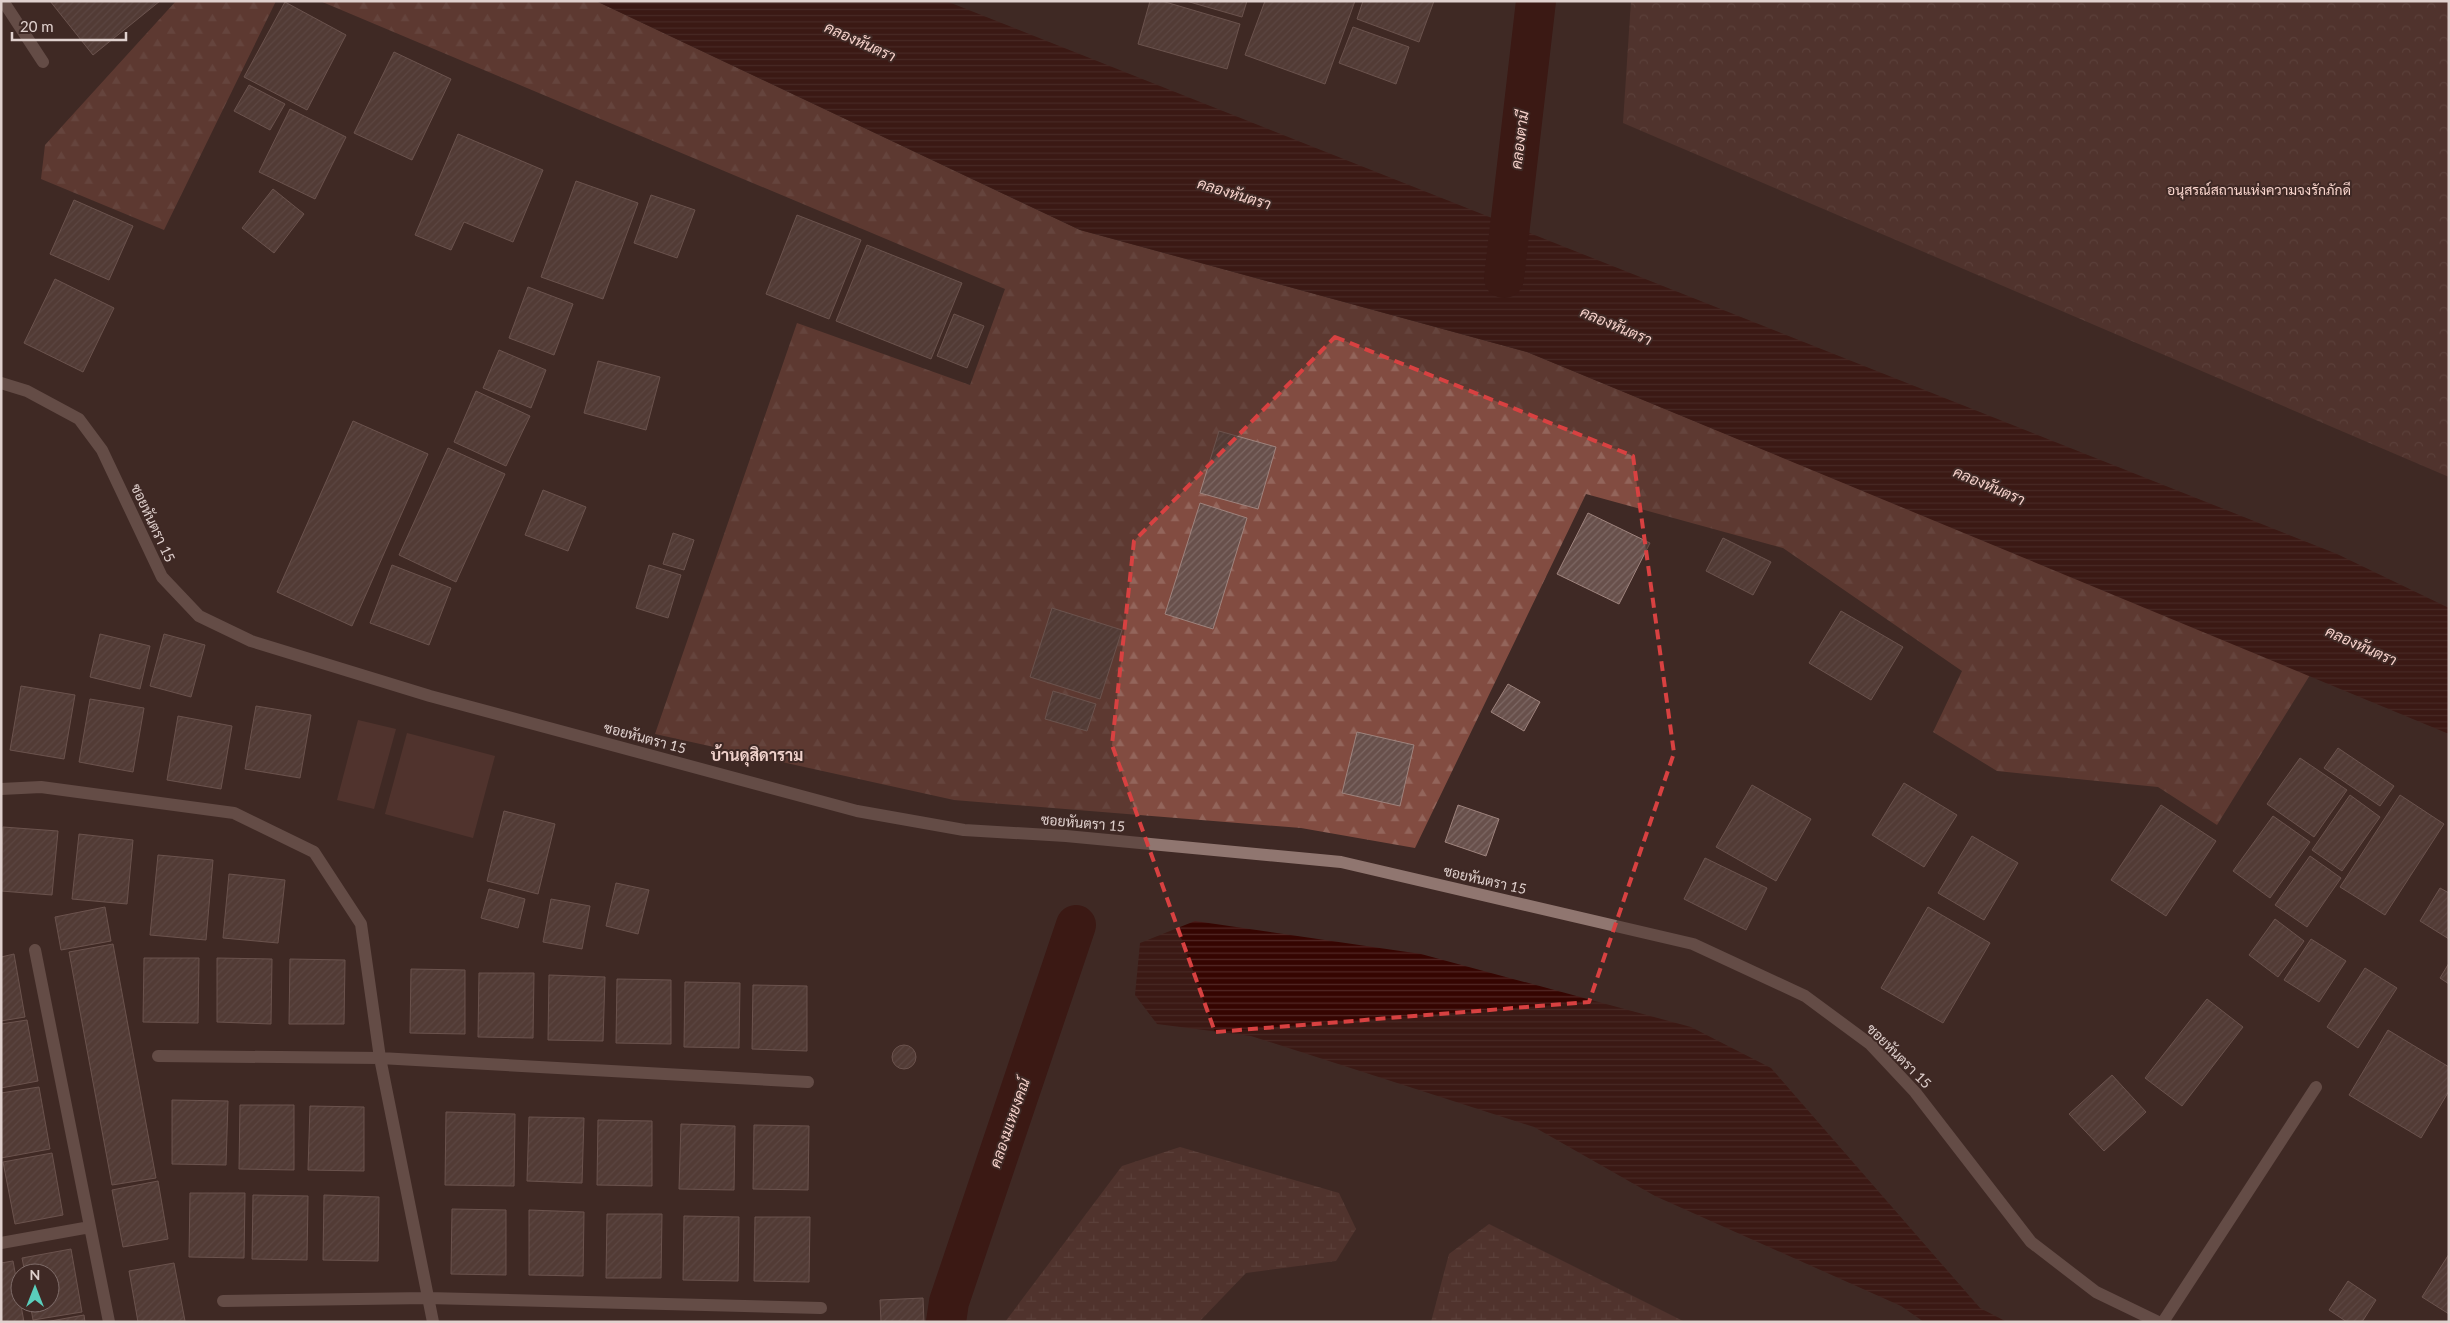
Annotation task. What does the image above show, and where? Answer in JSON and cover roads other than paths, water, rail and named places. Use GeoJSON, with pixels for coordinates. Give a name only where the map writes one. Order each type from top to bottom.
{"type":"FeatureCollection","features":[{"type":"Feature","properties":{"kind":"street"},"geometry":{"type":"LineString","coordinates":[[3,1],[43,62]]}},
{"type":"Feature","properties":{"kind":"street","name":"ซอยหันตรา 15"},"geometry":{"type":"LineString","coordinates":[[1,383],[27,390],[79,419],[102,450],[162,577],[199,616],[251,641],[430,696],[857,811],[964,830],[1066,836],[1341,862],[1693,944],[1805,996],[1870,1044],[1915,1092],[2031,1242],[2096,1292],[2158,1322]]}},
{"type":"Feature","properties":{"kind":"street"},"geometry":{"type":"LineString","coordinates":[[1,789],[41,787],[234,813],[314,852],[361,924],[380,1058],[433,1322]]}},
{"type":"Feature","properties":{"kind":"street"},"geometry":{"type":"LineString","coordinates":[[34,950],[109,1322]]}},
{"type":"Feature","properties":{"kind":"street"},"geometry":{"type":"LineString","coordinates":[[158,1056],[380,1058],[808,1082]]}},
{"type":"Feature","properties":{"kind":"street"},"geometry":{"type":"LineString","coordinates":[[2163,1322],[2316,1087]]}},
{"type":"Feature","properties":{"kind":"street"},"geometry":{"type":"LineString","coordinates":[[1,1243],[90,1227]]}},
{"type":"Feature","properties":{"kind":"street"},"geometry":{"type":"LineString","coordinates":[[223,1301],[427,1298],[822,1308]]}},
{"type":"Feature","properties":{"kind":"water","name":"คลองหันตรา"},"geometry":{"type":"Polygon","coordinates":[[[596,1],[946,1],[2337,554],[2449,608],[2449,734],[1527,352],[1080,230],[596,1]]]}},
{"type":"Feature","properties":{"kind":"water"},"geometry":{"type":"Polygon","coordinates":[[[1195,921],[1421,954],[1691,1027],[1771,1068],[1980,1308],[2007,1322],[1924,1322],[1901,1306],[1655,1196],[1534,1127],[1251,1036],[1157,1024],[1135,995],[1140,943],[1195,921]]]}},
{"type":"Feature","properties":{"kind":"waterway","name":"คลองตามี"},"geometry":{"type":"LineString","coordinates":[[1504,278],[1536,1]]}},
{"type":"Feature","properties":{"kind":"waterway","name":"คลองมเหยงคณ์"},"geometry":{"type":"LineString","coordinates":[[946,1322],[949,1302],[1076,925]]}},
{"type":"Feature","properties":{"kind":"district","name":"บ้านดุสิดาราม"},"geometry":{"type":"Point","coordinates":[757,755]}},
{"type":"Feature","properties":{"kind":"park label","name":"อนุสรณ์สถานแห่งความจงรักภักดี"},"geometry":{"type":"Point","coordinates":[2259,190]}}]}
